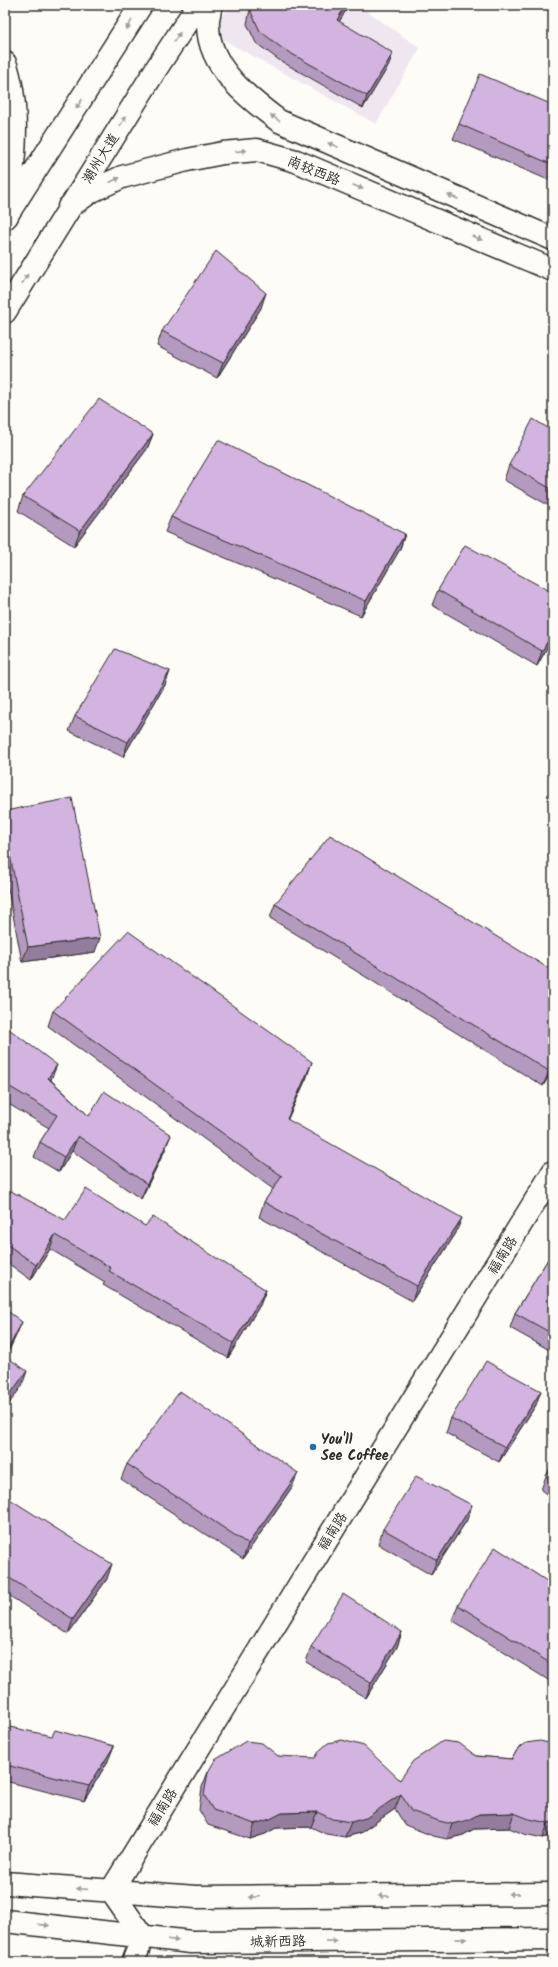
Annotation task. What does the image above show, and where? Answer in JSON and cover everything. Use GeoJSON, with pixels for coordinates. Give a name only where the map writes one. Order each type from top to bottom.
{"type":"FeatureCollection","features":[{"type":"Feature","properties":{"kind":"main road"},"geometry":{"type":"LineString","coordinates":[[6,217],[141,5]]}},
{"type":"Feature","properties":{"kind":"main road","name":"潮州大道"},"geometry":{"type":"LineString","coordinates":[[5,312],[69,207],[198,5]]}},
{"type":"Feature","properties":{"kind":"main road"},"geometry":{"type":"LineString","coordinates":[[211,5],[208,26],[210,38],[213,50],[227,75],[252,101],[279,121],[553,239]]}},
{"type":"Feature","properties":{"kind":"main road"},"geometry":{"type":"LineString","coordinates":[[5,63],[8,70],[16,114],[13,164],[6,217]]}},
{"type":"Feature","properties":{"kind":"main road","name":"南较西路"},"geometry":{"type":"LineString","coordinates":[[69,207],[92,191],[122,177],[187,160],[223,153],[257,150],[296,161],[553,270]]}},
{"type":"Feature","properties":{"kind":"main road","name":"福南路"},"geometry":{"type":"LineString","coordinates":[[111,1891],[553,1172]]}},
{"type":"Feature","properties":{"kind":"main road"},"geometry":{"type":"LineString","coordinates":[[5,1883],[196,1898],[553,1894]]}},
{"type":"Feature","properties":{"kind":"main road"},"geometry":{"type":"LineString","coordinates":[[111,1891],[143,1937],[133,1962]]}},
{"type":"Feature","properties":{"kind":"main road","name":"城新西路"},"geometry":{"type":"LineString","coordinates":[[5,1921],[191,1942],[553,1938]]}},
{"type":"Feature","properties":{"kind":"shaded area"},"geometry":{"type":"Polygon","coordinates":[[[230,5],[358,5],[420,48],[376,124],[211,33],[230,5]]]}},
{"type":"Feature","properties":{"kind":"building"},"geometry":{"type":"Polygon","coordinates":[[[253,5],[346,5],[337,20],[393,53],[367,96],[283,49],[260,31],[251,12],[253,5]]]}},
{"type":"Feature","properties":{"kind":"building"},"geometry":{"type":"Polygon","coordinates":[[[480,74],[553,105],[553,165],[459,124],[480,74]]]}},
{"type":"Feature","properties":{"kind":"building"},"geometry":{"type":"Polygon","coordinates":[[[216,251],[266,293],[223,363],[162,331],[216,251]]]}},
{"type":"Feature","properties":{"kind":"building"},"geometry":{"type":"Polygon","coordinates":[[[99,399],[153,434],[80,531],[23,496],[99,399]]]}},
{"type":"Feature","properties":{"kind":"building"},"geometry":{"type":"Polygon","coordinates":[[[533,419],[553,431],[553,490],[509,465],[533,419]]]}},
{"type":"Feature","properties":{"kind":"building"},"geometry":{"type":"Polygon","coordinates":[[[218,440],[405,534],[366,601],[171,517],[218,440]]]}},
{"type":"Feature","properties":{"kind":"building"},"geometry":{"type":"Polygon","coordinates":[[[465,545],[553,593],[553,632],[542,651],[438,590],[465,545]]]}},
{"type":"Feature","properties":{"kind":"building"},"geometry":{"type":"Polygon","coordinates":[[[115,649],[170,671],[128,742],[75,716],[115,649]]]}},
{"type":"Feature","properties":{"kind":"building"},"geometry":{"type":"Polygon","coordinates":[[[72,798],[100,938],[28,947],[5,830],[5,811],[72,798]]]}},
{"type":"Feature","properties":{"kind":"building"},"geometry":{"type":"Polygon","coordinates":[[[330,835],[553,971],[553,1063],[549,1071],[275,904],[330,835]]]}},
{"type":"Feature","properties":{"kind":"building"},"geometry":{"type":"Polygon","coordinates":[[[128,931],[312,1062],[287,1119],[462,1218],[417,1286],[264,1202],[282,1176],[53,1011],[128,931]]]}},
{"type":"Feature","properties":{"kind":"building"},"geometry":{"type":"Polygon","coordinates":[[[5,1026],[57,1065],[48,1078],[89,1116],[104,1091],[171,1135],[147,1184],[78,1136],[64,1157],[40,1142],[57,1115],[5,1084],[5,1026]]]}},
{"type":"Feature","properties":{"kind":"building"},"geometry":{"type":"Polygon","coordinates":[[[86,1189],[145,1226],[153,1217],[266,1290],[233,1343],[109,1271],[111,1268],[55,1235],[36,1265],[5,1243],[5,1201],[11,1191],[65,1220],[86,1189]]]}},
{"type":"Feature","properties":{"kind":"building"},"geometry":{"type":"Polygon","coordinates":[[[553,1251],[553,1334],[515,1313],[553,1251]]]}},
{"type":"Feature","properties":{"kind":"building"},"geometry":{"type":"Polygon","coordinates":[[[5,1309],[22,1322],[5,1355],[5,1309]]]}},
{"type":"Feature","properties":{"kind":"building"},"geometry":{"type":"Polygon","coordinates":[[[5,1356],[27,1371],[5,1401],[5,1356]]]}},
{"type":"Feature","properties":{"kind":"building"},"geometry":{"type":"Polygon","coordinates":[[[486,1361],[541,1391],[505,1447],[451,1418],[486,1361]]]}},
{"type":"Feature","properties":{"kind":"building"},"geometry":{"type":"Polygon","coordinates":[[[180,1391],[298,1473],[248,1544],[127,1464],[180,1391]]]}},
{"type":"Feature","properties":{"kind":"building"},"geometry":{"type":"Polygon","coordinates":[[[553,1464],[553,1481],[546,1476],[553,1464]]]}},
{"type":"Feature","properties":{"kind":"building"},"geometry":{"type":"Polygon","coordinates":[[[416,1476],[472,1505],[437,1560],[383,1529],[416,1476]]]}},
{"type":"Feature","properties":{"kind":"building"},"geometry":{"type":"Polygon","coordinates":[[[5,1496],[112,1564],[73,1619],[5,1575],[5,1496]]]}},
{"type":"Feature","properties":{"kind":"building"},"geometry":{"type":"Polygon","coordinates":[[[495,1547],[553,1585],[553,1665],[458,1605],[495,1547]]]}},
{"type":"Feature","properties":{"kind":"building"},"geometry":{"type":"Polygon","coordinates":[[[343,1594],[402,1632],[371,1683],[311,1647],[343,1594]]]}},
{"type":"Feature","properties":{"kind":"building"},"geometry":{"type":"Polygon","coordinates":[[[5,1726],[52,1736],[55,1730],[114,1746],[89,1786],[10,1766],[5,1777],[5,1726]]]}},
{"type":"Feature","properties":{"kind":"building"},"geometry":{"type":"Polygon","coordinates":[[[342,1740],[364,1746],[400,1780],[413,1761],[443,1741],[459,1743],[476,1756],[512,1759],[517,1750],[526,1743],[540,1741],[553,1744],[553,1822],[548,1823],[529,1819],[514,1813],[479,1814],[468,1820],[452,1824],[411,1811],[401,1794],[366,1818],[351,1822],[332,1819],[317,1812],[282,1813],[255,1824],[213,1810],[204,1795],[208,1772],[215,1760],[246,1741],[262,1743],[278,1756],[315,1758],[320,1750],[328,1743],[342,1740]]]}},
{"type":"Feature","properties":{"kind":"place","name":"You'll See Coffee"},"geometry":{"type":"Point","coordinates":[313,1447]}}]}
